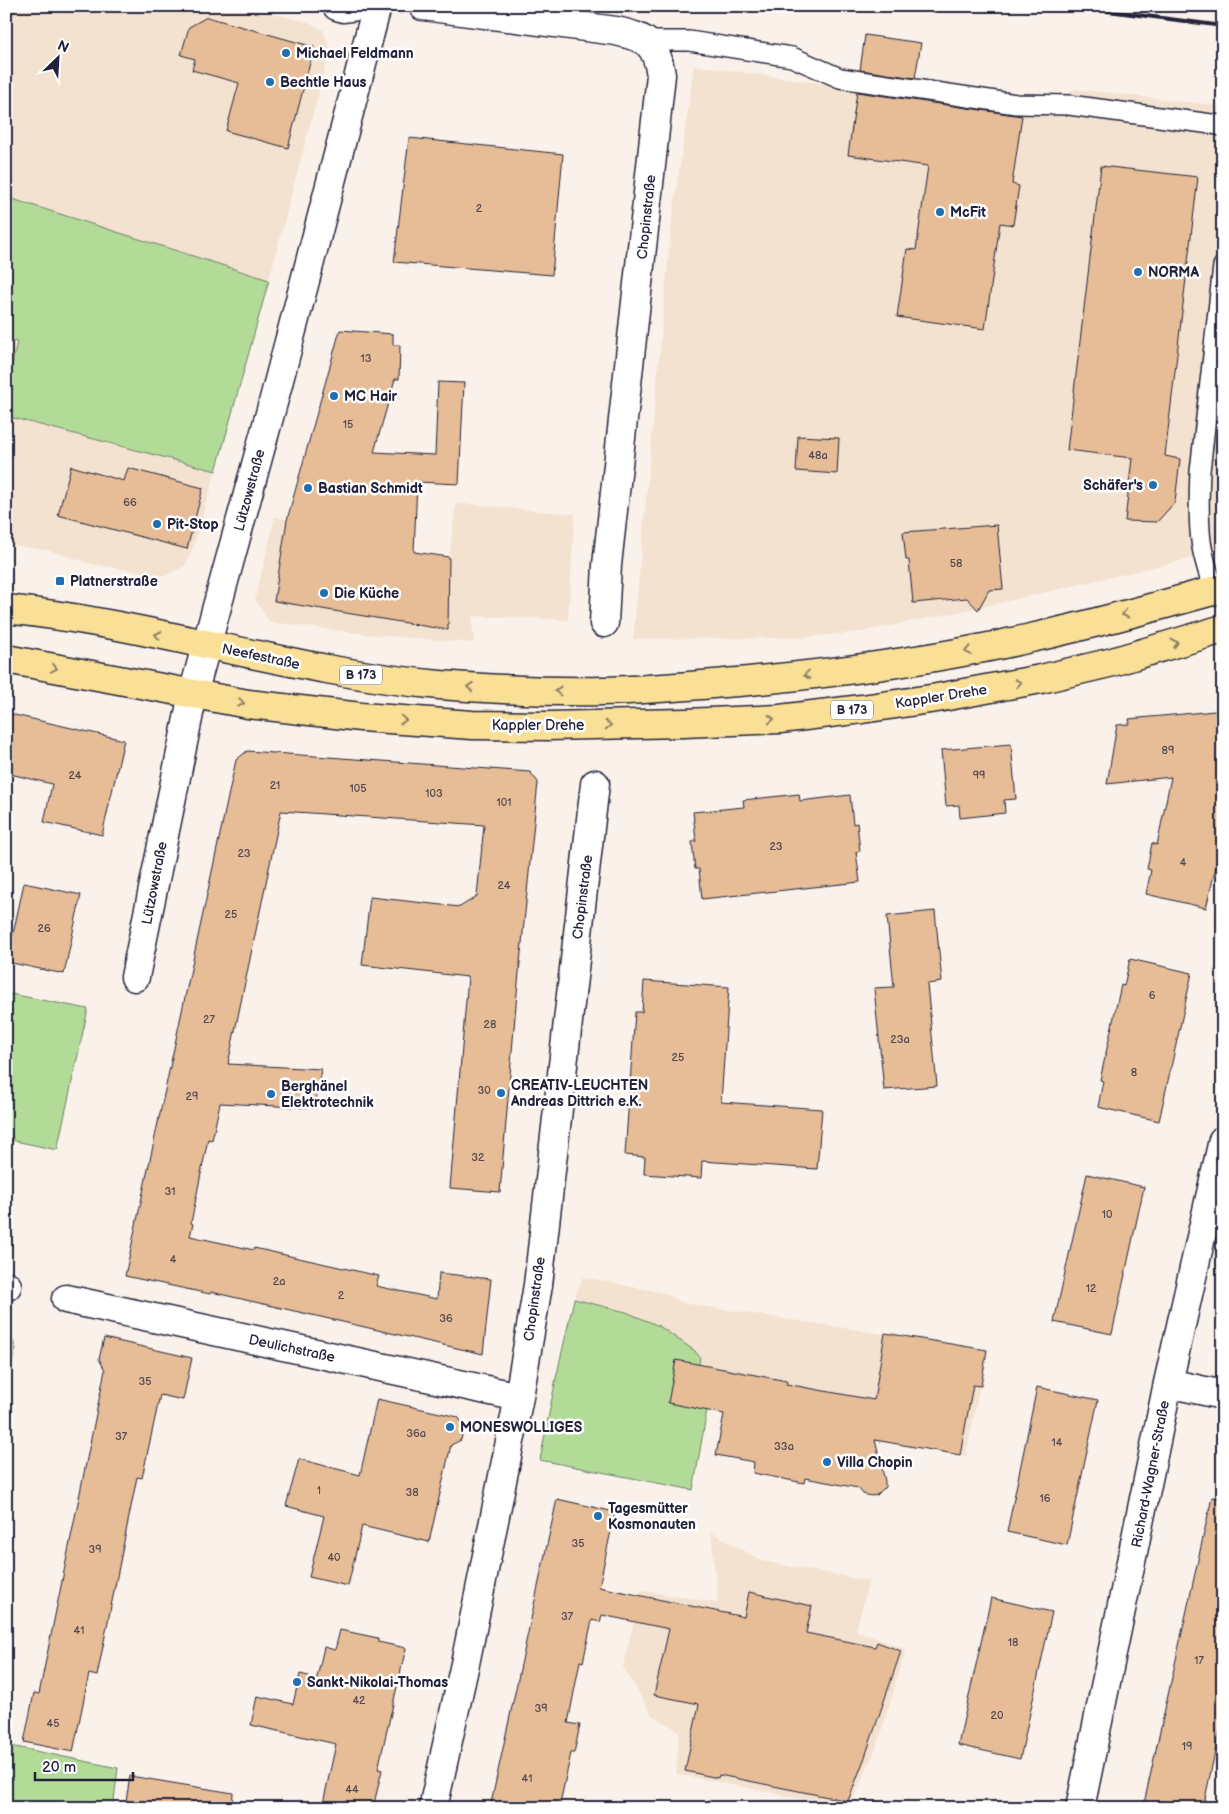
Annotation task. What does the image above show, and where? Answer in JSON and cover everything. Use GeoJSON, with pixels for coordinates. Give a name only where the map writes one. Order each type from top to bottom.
{"type":"FeatureCollection","features":[{"type":"Feature","properties":{"kind":"main road","name":"Neefestraße"},"geometry":{"type":"LineString","coordinates":[[6,609],[56,614],[340,672],[438,685],[518,690],[602,691],[797,677],[884,666],[1032,638],[1219,589]]}},
{"type":"Feature","properties":{"kind":"main road","name":"Kappler Drehe"},"geometry":{"type":"LineString","coordinates":[[193,694],[248,704],[362,717],[472,726],[548,726],[780,719],[862,709],[1041,679],[1109,663],[1223,628]]}},
{"type":"Feature","properties":{"kind":"main road","name":"B 173"},"geometry":{"type":"LineString","coordinates":[[6,659],[193,694]]}},
{"type":"Feature","properties":{"kind":"street"},"geometry":{"type":"LineString","coordinates":[[337,6],[344,8],[358,6]]}},
{"type":"Feature","properties":{"kind":"street","name":"Lützowstraße"},"geometry":{"type":"LineString","coordinates":[[135,977],[193,694],[274,399],[377,6]]}},
{"type":"Feature","properties":{"kind":"street"},"geometry":{"type":"LineString","coordinates":[[423,6],[616,31],[634,34],[647,41]]}},
{"type":"Feature","properties":{"kind":"street","name":"Chopinstraße"},"geometry":{"type":"LineString","coordinates":[[604,623],[607,565],[661,75],[658,57],[647,41]]}},
{"type":"Feature","properties":{"kind":"street","name":"Chopinstraße"},"geometry":{"type":"LineString","coordinates":[[433,1808],[466,1659],[519,1397],[538,1285],[595,784]]}},
{"type":"Feature","properties":{"kind":"street","name":"Richard-Wagner-Straße"},"geometry":{"type":"LineString","coordinates":[[1080,1808],[1168,1383],[1223,1140]]}},
{"type":"Feature","properties":{"kind":"street","name":"Deulichstraße"},"geometry":{"type":"LineString","coordinates":[[66,1299],[519,1397]]}},
{"type":"Feature","properties":{"kind":"street"},"geometry":{"type":"LineString","coordinates":[[1168,1383],[1223,1395]]}},
{"type":"Feature","properties":{"kind":"lane"},"geometry":{"type":"LineString","coordinates":[[647,41],[689,41],[792,57],[840,78],[1016,104],[1069,105],[1223,127]]}},
{"type":"Feature","properties":{"kind":"lane"},"geometry":{"type":"LineString","coordinates":[[1219,589],[1205,561],[1201,542],[1199,491],[1223,266]]}},
{"type":"Feature","properties":{"kind":"shaded area"},"geometry":{"type":"Polygon","coordinates":[[[15,6],[238,6],[309,22],[323,30],[330,49],[269,280],[6,197],[6,45],[15,6]]]}},
{"type":"Feature","properties":{"kind":"shaded area"},"geometry":{"type":"Polygon","coordinates":[[[694,65],[1028,113],[1076,89],[1223,106],[1223,551],[992,605],[862,632],[797,638],[633,639],[671,228],[694,65]]]}},
{"type":"Feature","properties":{"kind":"shaded area"},"geometry":{"type":"Polygon","coordinates":[[[6,340],[17,342],[6,392],[6,340]]]}},
{"type":"Feature","properties":{"kind":"shaded area"},"geometry":{"type":"Polygon","coordinates":[[[6,416],[216,471],[193,548],[185,566],[165,576],[91,564],[51,551],[10,545],[6,549],[6,416]]]}},
{"type":"Feature","properties":{"kind":"shaded area"},"geometry":{"type":"Polygon","coordinates":[[[456,503],[575,514],[568,620],[472,616],[474,643],[373,635],[269,622],[255,599],[275,517],[414,544],[414,552],[449,557],[456,503]]]}},
{"type":"Feature","properties":{"kind":"shaded area"},"geometry":{"type":"Polygon","coordinates":[[[583,1277],[665,1293],[683,1303],[987,1350],[966,1456],[762,1420],[626,1312],[574,1299],[583,1277]]]}},
{"type":"Feature","properties":{"kind":"shaded area"},"geometry":{"type":"Polygon","coordinates":[[[711,1532],[762,1561],[869,1581],[856,1631],[906,1649],[878,1744],[849,1808],[676,1774],[679,1731],[652,1715],[623,1667],[641,1590],[718,1603],[711,1532]]]}},
{"type":"Feature","properties":{"kind":"green space"},"geometry":{"type":"Polygon","coordinates":[[[6,6],[15,6],[6,45],[6,6]]]}},
{"type":"Feature","properties":{"kind":"green space"},"geometry":{"type":"Polygon","coordinates":[[[6,197],[269,280],[216,471],[6,416],[6,392],[17,342],[6,340],[6,197]]]}},
{"type":"Feature","properties":{"kind":"green space"},"geometry":{"type":"Polygon","coordinates":[[[6,993],[88,1009],[57,1150],[6,1139],[6,993]]]}},
{"type":"Feature","properties":{"kind":"green space"},"geometry":{"type":"Polygon","coordinates":[[[574,1299],[626,1312],[659,1326],[695,1351],[700,1358],[691,1406],[707,1410],[693,1490],[540,1460],[574,1299]]]}},
{"type":"Feature","properties":{"kind":"green space"},"geometry":{"type":"Polygon","coordinates":[[[6,1326],[16,1348],[6,1385],[6,1326]]]}},
{"type":"Feature","properties":{"kind":"green space"},"geometry":{"type":"Polygon","coordinates":[[[6,1745],[118,1768],[113,1808],[6,1808],[6,1745]]]}},
{"type":"Feature","properties":{"kind":"building","name":"Bechtle Haus"},"geometry":{"type":"Polygon","coordinates":[[[207,17],[314,47],[288,148],[226,131],[239,83],[192,70],[195,59],[181,55],[189,27],[207,17]]]}},
{"type":"Feature","properties":{"kind":"building"},"geometry":{"type":"Polygon","coordinates":[[[865,35],[921,43],[915,78],[860,70],[865,35]]]}},
{"type":"Feature","properties":{"kind":"building"},"geometry":{"type":"Polygon","coordinates":[[[857,92],[1022,116],[1012,184],[1019,186],[1013,225],[1000,223],[985,329],[897,317],[907,249],[916,250],[928,166],[848,155],[857,92]]]}},
{"type":"Feature","properties":{"kind":"building"},"geometry":{"type":"Polygon","coordinates":[[[409,138],[563,154],[552,275],[394,262],[409,138]]]}},
{"type":"Feature","properties":{"kind":"building","name":"NORMA"},"geometry":{"type":"Polygon","coordinates":[[[1101,166],[1198,177],[1165,456],[1180,459],[1175,502],[1157,522],[1125,521],[1132,458],[1067,450],[1101,166]]]}},
{"type":"Feature","properties":{"kind":"building"},"geometry":{"type":"Polygon","coordinates":[[[340,330],[393,334],[393,345],[400,345],[399,379],[395,379],[374,452],[435,455],[438,382],[464,383],[459,484],[417,482],[414,552],[449,557],[448,630],[274,601],[287,520],[340,330]]]}},
{"type":"Feature","properties":{"kind":"building"},"geometry":{"type":"Polygon","coordinates":[[[798,436],[839,438],[837,474],[796,471],[798,436]]]}},
{"type":"Feature","properties":{"kind":"building"},"geometry":{"type":"Polygon","coordinates":[[[71,466],[124,481],[128,468],[203,488],[187,549],[58,515],[71,466]]]}},
{"type":"Feature","properties":{"kind":"building"},"geometry":{"type":"Polygon","coordinates":[[[997,525],[1003,589],[989,590],[978,610],[967,598],[913,603],[909,560],[906,560],[903,532],[997,525]]]}},
{"type":"Feature","properties":{"kind":"building"},"geometry":{"type":"Polygon","coordinates":[[[1215,711],[1216,715],[1223,714],[1223,829],[1206,908],[1146,894],[1151,870],[1147,869],[1152,843],[1157,845],[1171,777],[1107,784],[1117,725],[1130,724],[1129,719],[1215,711]]]}},
{"type":"Feature","properties":{"kind":"building"},"geometry":{"type":"Polygon","coordinates":[[[6,713],[124,740],[102,835],[44,822],[52,784],[6,773],[6,713]]]}},
{"type":"Feature","properties":{"kind":"building"},"geometry":{"type":"Polygon","coordinates":[[[1011,744],[1016,799],[1004,800],[1005,813],[960,818],[959,805],[946,806],[941,750],[1011,744]]]}},
{"type":"Feature","properties":{"kind":"building"},"geometry":{"type":"Polygon","coordinates":[[[247,751],[530,772],[538,782],[500,1192],[450,1188],[468,977],[362,965],[370,897],[460,907],[477,896],[484,825],[281,811],[228,1064],[321,1069],[315,1108],[220,1103],[212,1140],[208,1139],[191,1223],[193,1224],[190,1236],[254,1250],[254,1248],[379,1276],[376,1286],[437,1299],[439,1273],[491,1279],[483,1354],[211,1292],[210,1294],[125,1276],[236,760],[247,751]]]}},
{"type":"Feature","properties":{"kind":"building"},"geometry":{"type":"Polygon","coordinates":[[[799,794],[800,801],[850,795],[853,824],[857,823],[860,851],[856,852],[860,882],[702,899],[699,869],[695,869],[692,842],[696,841],[693,812],[744,807],[743,800],[799,794]]]}},
{"type":"Feature","properties":{"kind":"building"},"geometry":{"type":"Polygon","coordinates":[[[24,883],[81,895],[64,974],[7,962],[24,883]]]}},
{"type":"Feature","properties":{"kind":"building"},"geometry":{"type":"Polygon","coordinates":[[[935,911],[942,982],[927,984],[937,1086],[884,1090],[874,988],[894,987],[887,916],[935,911]]]}},
{"type":"Feature","properties":{"kind":"building"},"geometry":{"type":"Polygon","coordinates":[[[1130,959],[1192,973],[1159,1121],[1098,1107],[1103,1081],[1100,1080],[1121,985],[1124,986],[1130,959]]]}},
{"type":"Feature","properties":{"kind":"building"},"geometry":{"type":"Polygon","coordinates":[[[644,981],[729,987],[721,1102],[822,1109],[817,1169],[702,1161],[701,1178],[644,1174],[645,1157],[625,1155],[635,1012],[642,1012],[644,981]]]}},
{"type":"Feature","properties":{"kind":"building"},"geometry":{"type":"Polygon","coordinates":[[[1087,1174],[1144,1187],[1112,1334],[1054,1322],[1087,1174]]]}},
{"type":"Feature","properties":{"kind":"building"},"geometry":{"type":"Polygon","coordinates":[[[885,1333],[987,1350],[981,1386],[973,1385],[960,1455],[875,1440],[885,1481],[885,1487],[877,1495],[863,1494],[858,1488],[805,1478],[804,1483],[753,1473],[754,1462],[716,1455],[724,1414],[668,1403],[676,1360],[787,1381],[786,1384],[874,1400],[885,1333]]]}},
{"type":"Feature","properties":{"kind":"building"},"geometry":{"type":"Polygon","coordinates":[[[104,1338],[192,1358],[183,1400],[160,1395],[142,1478],[137,1477],[97,1676],[89,1674],[73,1752],[24,1742],[34,1693],[39,1694],[105,1370],[99,1359],[104,1338]]]}},
{"type":"Feature","properties":{"kind":"building"},"geometry":{"type":"Polygon","coordinates":[[[1037,1387],[1098,1400],[1067,1545],[1007,1532],[1037,1387]]]}},
{"type":"Feature","properties":{"kind":"building"},"geometry":{"type":"Polygon","coordinates":[[[377,1399],[458,1417],[464,1426],[461,1440],[451,1445],[429,1542],[362,1526],[348,1586],[309,1577],[324,1516],[286,1506],[299,1459],[360,1475],[377,1399]]]}},
{"type":"Feature","properties":{"kind":"building"},"geometry":{"type":"Polygon","coordinates":[[[1212,1497],[1223,1498],[1223,1715],[1203,1808],[1143,1808],[1212,1497]]]}},
{"type":"Feature","properties":{"kind":"building"},"geometry":{"type":"Polygon","coordinates":[[[557,1499],[615,1512],[599,1587],[744,1617],[749,1592],[812,1606],[806,1633],[875,1647],[877,1642],[901,1651],[848,1801],[719,1775],[718,1778],[685,1771],[699,1704],[654,1695],[669,1629],[602,1615],[600,1622],[592,1620],[583,1662],[580,1661],[568,1723],[580,1725],[574,1753],[571,1753],[559,1808],[490,1808],[557,1499]]]}},
{"type":"Feature","properties":{"kind":"building"},"geometry":{"type":"Polygon","coordinates":[[[991,1598],[1052,1612],[1020,1759],[958,1745],[991,1598]]]}},
{"type":"Feature","properties":{"kind":"building"},"geometry":{"type":"Polygon","coordinates":[[[340,1630],[378,1638],[378,1642],[406,1648],[378,1769],[382,1770],[373,1808],[322,1808],[336,1744],[251,1725],[257,1696],[293,1704],[300,1674],[317,1678],[324,1647],[335,1650],[340,1630]]]}},
{"type":"Feature","properties":{"kind":"building"},"geometry":{"type":"Polygon","coordinates":[[[130,1776],[233,1793],[232,1808],[125,1808],[130,1776]]]}},
{"type":"Feature","properties":{"kind":"railway"},"geometry":{"type":"LineString","coordinates":[[1070,6],[1223,26]]}},
{"type":"Feature","properties":{"kind":"place","name":"Michael Feldmann"},"geometry":{"type":"Point","coordinates":[286,53]}},
{"type":"Feature","properties":{"kind":"place","name":"Bechtle Haus"},"geometry":{"type":"Point","coordinates":[270,82]}},
{"type":"Feature","properties":{"kind":"place","name":"McFit"},"geometry":{"type":"Point","coordinates":[940,212]}},
{"type":"Feature","properties":{"kind":"place","name":"NORMA"},"geometry":{"type":"Point","coordinates":[1138,272]}},
{"type":"Feature","properties":{"kind":"place","name":"MC Hair"},"geometry":{"type":"Point","coordinates":[334,396]}},
{"type":"Feature","properties":{"kind":"place","name":"Schäfer's"},"geometry":{"type":"Point","coordinates":[1153,485]}},
{"type":"Feature","properties":{"kind":"place","name":"Bastian Schmidt"},"geometry":{"type":"Point","coordinates":[308,488]}},
{"type":"Feature","properties":{"kind":"place","name":"Pit-Stop"},"geometry":{"type":"Point","coordinates":[157,524]}},
{"type":"Feature","properties":{"kind":"place","name":"Platnerstraße"},"geometry":{"type":"Point","coordinates":[60,581]}},
{"type":"Feature","properties":{"kind":"place","name":"Die Küche"},"geometry":{"type":"Point","coordinates":[324,593]}},
{"type":"Feature","properties":{"kind":"place","name":"CREATIV-LEUCHTEN Andreas Dittrich e.K."},"geometry":{"type":"Point","coordinates":[501,1093]}},
{"type":"Feature","properties":{"kind":"place","name":"Berghänel Elektrotechnik"},"geometry":{"type":"Point","coordinates":[271,1094]}},
{"type":"Feature","properties":{"kind":"place","name":"MONESWOLLIGES"},"geometry":{"type":"Point","coordinates":[450,1427]}},
{"type":"Feature","properties":{"kind":"place","name":"Villa Chopin"},"geometry":{"type":"Point","coordinates":[827,1462]}},
{"type":"Feature","properties":{"kind":"place","name":"Tagesmütter Kosmonauten"},"geometry":{"type":"Point","coordinates":[598,1516]}},
{"type":"Feature","properties":{"kind":"place","name":"Sankt-Nikolai-Thomas"},"geometry":{"type":"Point","coordinates":[297,1682]}}]}
